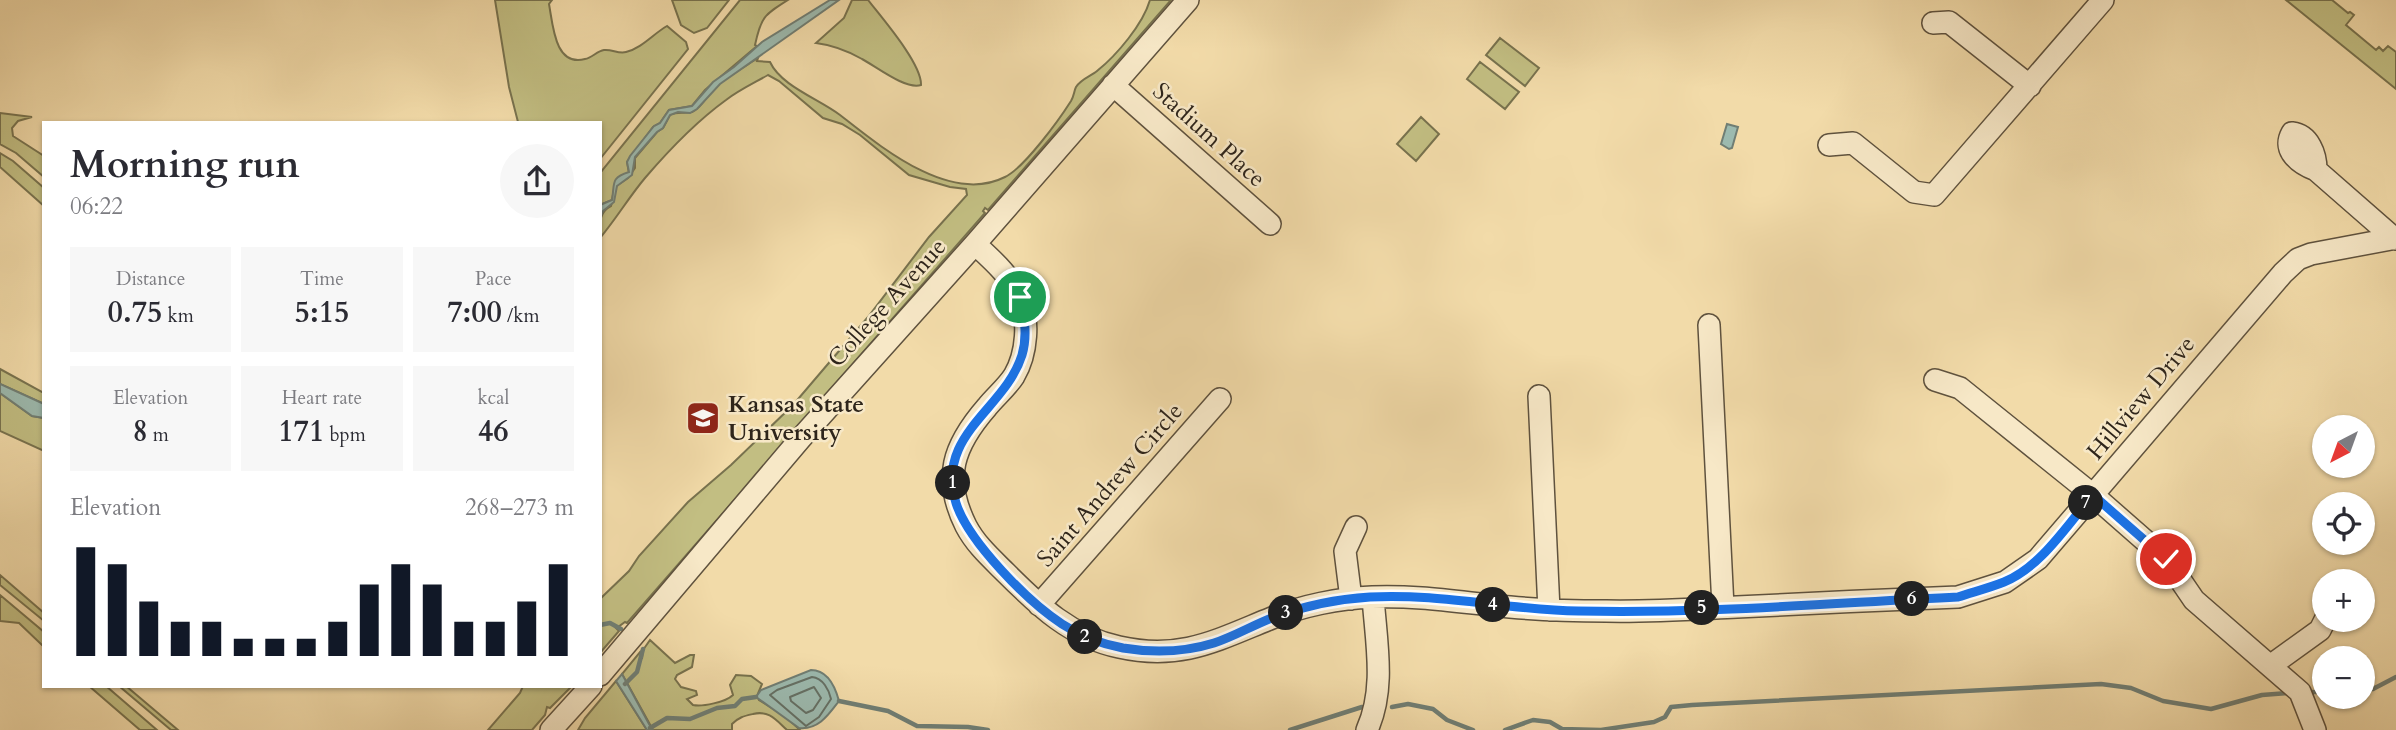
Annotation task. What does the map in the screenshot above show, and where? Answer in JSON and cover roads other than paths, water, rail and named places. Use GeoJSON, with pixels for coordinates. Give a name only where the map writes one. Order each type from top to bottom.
{"type":"FeatureCollection","features":[{"type":"Feature","properties":{"kind":"street","name":"College Avenue"},"geometry":{"type":"LineString","coordinates":[[602,674],[737,512],[1188,0]]}},
{"type":"Feature","properties":{"kind":"street"},"geometry":{"type":"LineString","coordinates":[[1829,145],[1853,143],[1914,192],[1934,195],[2103,0]]}},
{"type":"Feature","properties":{"kind":"street"},"geometry":{"type":"LineString","coordinates":[[1933,23],[1949,22],[2030,86]]}},
{"type":"Feature","properties":{"kind":"street","name":"Stadium Place"},"geometry":{"type":"LineString","coordinates":[[1113,85],[1270,224]]}},
{"type":"Feature","properties":{"kind":"street"},"geometry":{"type":"LineString","coordinates":[[2316,170],[2395,238]]}},
{"type":"Feature","properties":{"kind":"street","name":"Hillview Drive"},"geometry":{"type":"LineString","coordinates":[[975,244],[997,264],[1020,297],[1026,327],[1023,352],[1014,376],[973,423],[959,447],[951,471],[956,502],[979,547],[1062,624],[1089,638],[1150,652],[1188,649],[1213,643],[1274,617],[1313,606],[1373,597],[1435,598],[1549,610],[1612,612],[1958,597],[2005,582],[2038,559],[2231,332],[2298,259],[2311,254],[2395,238]]}},
{"type":"Feature","properties":{"kind":"street"},"geometry":{"type":"LineString","coordinates":[[1709,325],[1723,607]]}},
{"type":"Feature","properties":{"kind":"street"},"geometry":{"type":"LineString","coordinates":[[1935,380],[1960,388],[2093,495],[2166,559],[2194,600],[2300,692],[2315,730]]}},
{"type":"Feature","properties":{"kind":"street"},"geometry":{"type":"LineString","coordinates":[[1539,396],[1549,610]]}},
{"type":"Feature","properties":{"kind":"street","name":"Saint Andrew Circle"},"geometry":{"type":"LineString","coordinates":[[1039,605],[1220,399]]}},
{"type":"Feature","properties":{"kind":"street"},"geometry":{"type":"LineString","coordinates":[[1350,599],[1345,551],[1356,527]]}},
{"type":"Feature","properties":{"kind":"street"},"geometry":{"type":"LineString","coordinates":[[1367,730],[1375,712],[1379,689],[1373,597]]}},
{"type":"Feature","properties":{"kind":"street"},"geometry":{"type":"LineString","coordinates":[[2270,666],[2316,632]]}},
{"type":"Feature","properties":{"kind":"street","name":"College Avenue"},"geometry":{"type":"LineString","coordinates":[[551,730],[589,688]]}},
{"type":"Feature","properties":{"kind":"water"},"geometry":{"type":"Polygon","coordinates":[[[830,0],[839,0],[720,84],[697,109],[690,113],[678,112],[670,115],[663,128],[635,157],[632,175],[617,186],[614,202],[602,214],[602,204],[612,200],[616,179],[629,172],[627,162],[630,156],[654,126],[660,123],[669,110],[692,106],[713,82],[762,42],[830,0]]]}},
{"type":"Feature","properties":{"kind":"water"},"geometry":{"type":"Polygon","coordinates":[[[1727,124],[1738,127],[1732,148],[1729,149],[1721,144],[1727,124]]]}},
{"type":"Feature","properties":{"kind":"water"},"geometry":{"type":"Polygon","coordinates":[[[0,384],[42,403],[42,418],[32,416],[0,393],[0,384]]]}},
{"type":"Feature","properties":{"kind":"water"},"geometry":{"type":"Polygon","coordinates":[[[811,670],[826,676],[839,701],[818,724],[799,728],[756,697],[761,690],[811,670]]]}},
{"type":"Feature","properties":{"kind":"water"},"geometry":{"type":"Polygon","coordinates":[[[622,674],[653,730],[647,730],[616,681],[622,674]]]}},
{"type":"Feature","properties":{"kind":"waterway"},"geometry":{"type":"LineString","coordinates":[[602,625],[610,623],[621,629]]}},
{"type":"Feature","properties":{"kind":"waterway"},"geometry":{"type":"LineString","coordinates":[[625,684],[637,672],[643,649]]}},
{"type":"Feature","properties":{"kind":"waterway"},"geometry":{"type":"LineString","coordinates":[[2375,688],[2396,677]]}},
{"type":"Feature","properties":{"kind":"waterway"},"geometry":{"type":"LineString","coordinates":[[1505,730],[1533,720],[1550,722],[1562,729],[1601,730],[1654,722],[1665,717],[1671,707],[1692,705],[2101,684],[2131,688],[2163,701],[2211,709],[2262,695],[2288,693]]}},
{"type":"Feature","properties":{"kind":"waterway"},"geometry":{"type":"LineString","coordinates":[[650,728],[667,718],[690,719],[717,708],[735,706],[742,699],[756,697]]}},
{"type":"Feature","properties":{"kind":"waterway"},"geometry":{"type":"LineString","coordinates":[[839,701],[888,711],[917,726],[988,730]]}},
{"type":"Feature","properties":{"kind":"waterway"},"geometry":{"type":"LineString","coordinates":[[1392,707],[1408,704],[1433,709],[1447,720],[1473,730]]}},
{"type":"Feature","properties":{"kind":"waterway"},"geometry":{"type":"LineString","coordinates":[[1290,730],[1362,707]]}},
{"type":"Feature","properties":{"kind":"place","name":"Kansas State University"},"geometry":{"type":"Point","coordinates":[703,418]}}]}
